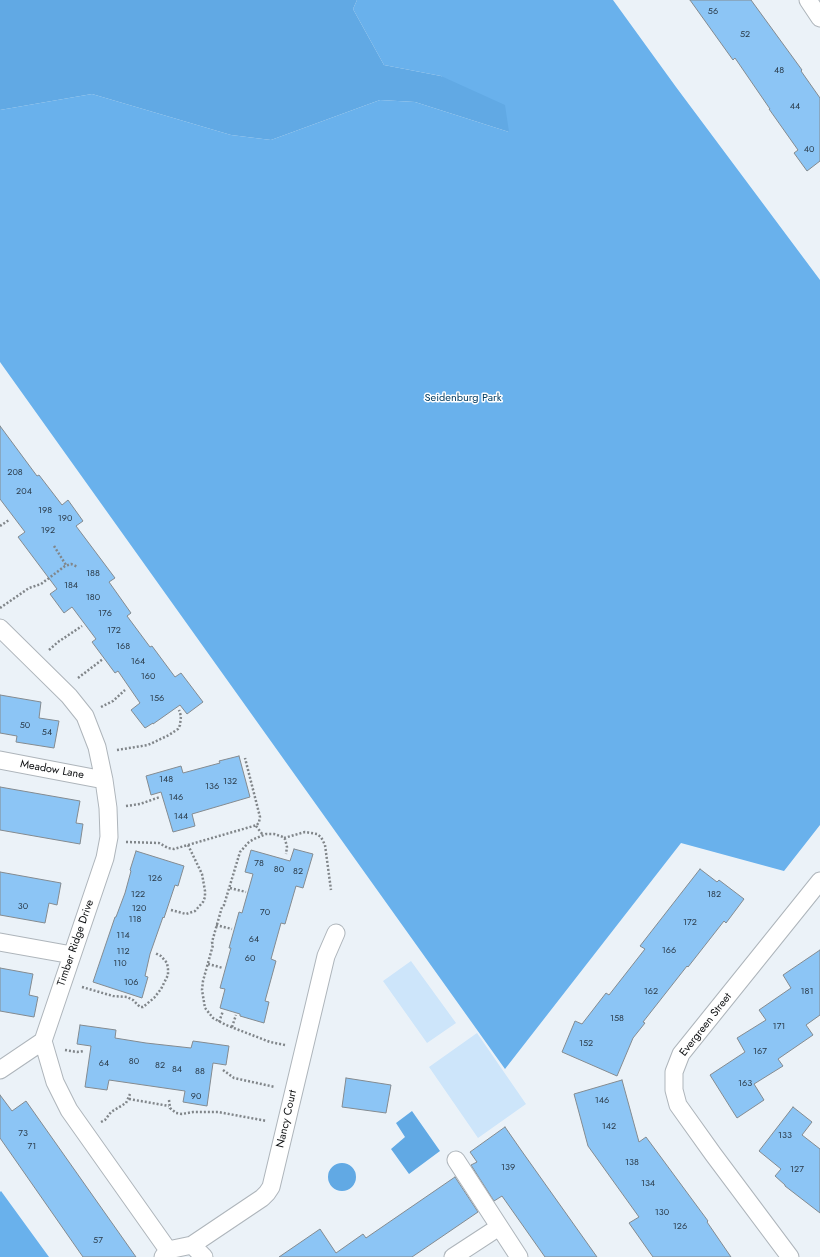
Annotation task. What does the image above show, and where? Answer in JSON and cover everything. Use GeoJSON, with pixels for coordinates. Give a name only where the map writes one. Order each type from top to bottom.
{"type":"FeatureCollection","features":[{"type":"Feature","properties":{"kind":"street"},"geometry":{"type":"LineString","coordinates":[[808,0],[820,18]]}},
{"type":"Feature","properties":{"kind":"street","name":"Timber Ridge Drive"},"geometry":{"type":"LineString","coordinates":[[0,628],[69,696],[85,716],[98,747],[108,808],[109,837],[105,858],[43,1041]]}},
{"type":"Feature","properties":{"kind":"street","name":"Meadow Lane"},"geometry":{"type":"LineString","coordinates":[[0,760],[104,780]]}},
{"type":"Feature","properties":{"kind":"street","name":"Evergreen Street"},"geometry":{"type":"LineString","coordinates":[[790,1257],[678,1105],[674,1090],[674,1072],[681,1054],[820,881]]}},
{"type":"Feature","properties":{"kind":"street","name":"Nancy Court"},"geometry":{"type":"LineString","coordinates":[[165,1253],[192,1245],[262,1198],[271,1187],[326,956],[336,933]]}},
{"type":"Feature","properties":{"kind":"street"},"geometry":{"type":"LineString","coordinates":[[0,942],[72,955]]}},
{"type":"Feature","properties":{"kind":"street"},"geometry":{"type":"LineString","coordinates":[[0,1070],[43,1041],[55,1082],[69,1110],[165,1253]]}},
{"type":"Feature","properties":{"kind":"street"},"geometry":{"type":"LineString","coordinates":[[456,1160],[519,1257]]}},
{"type":"Feature","properties":{"kind":"street"},"geometry":{"type":"LineString","coordinates":[[453,1257],[499,1227]]}},
{"type":"Feature","properties":{"kind":"street"},"geometry":{"type":"LineString","coordinates":[[192,1245],[204,1257]]}},
{"type":"Feature","properties":{"kind":"path"},"geometry":{"type":"LineString","coordinates":[[0,526],[9,520]]}},
{"type":"Feature","properties":{"kind":"path"},"geometry":{"type":"LineString","coordinates":[[54,546],[66,565]]}},
{"type":"Feature","properties":{"kind":"path"},"geometry":{"type":"LineString","coordinates":[[0,608],[29,588],[41,584],[66,565],[71,564],[78,567]]}},
{"type":"Feature","properties":{"kind":"path"},"geometry":{"type":"LineString","coordinates":[[58,642],[82,626]]}},
{"type":"Feature","properties":{"kind":"path"},"geometry":{"type":"LineString","coordinates":[[87,670],[102,659]]}},
{"type":"Feature","properties":{"kind":"path"},"geometry":{"type":"LineString","coordinates":[[111,702],[125,690]]}},
{"type":"Feature","properties":{"kind":"path"},"geometry":{"type":"LineString","coordinates":[[129,747],[155,742],[174,732],[178,729],[181,720],[179,710]]}},
{"type":"Feature","properties":{"kind":"path"},"geometry":{"type":"LineString","coordinates":[[124,842],[159,843],[170,848],[188,845],[259,824],[260,817],[245,758]]}},
{"type":"Feature","properties":{"kind":"path"},"geometry":{"type":"LineString","coordinates":[[140,804],[160,797]]}},
{"type":"Feature","properties":{"kind":"path"},"geometry":{"type":"LineString","coordinates":[[256,826],[263,835]]}},
{"type":"Feature","properties":{"kind":"path"},"geometry":{"type":"LineString","coordinates":[[284,838],[305,832],[317,834],[322,837],[325,845],[331,890]]}},
{"type":"Feature","properties":{"kind":"path"},"geometry":{"type":"LineString","coordinates":[[270,1042],[219,1022],[213,1018],[205,1008],[202,990],[213,945],[212,942],[216,925],[230,888],[240,852],[249,842],[263,835],[274,834],[284,838],[286,843],[286,854]]}},
{"type":"Feature","properties":{"kind":"path"},"geometry":{"type":"LineString","coordinates":[[171,910],[186,914],[195,911],[203,902],[205,891],[202,874],[188,845]]}},
{"type":"Feature","properties":{"kind":"path"},"geometry":{"type":"LineString","coordinates":[[230,888],[246,892]]}},
{"type":"Feature","properties":{"kind":"path"},"geometry":{"type":"LineString","coordinates":[[216,925],[232,929]]}},
{"type":"Feature","properties":{"kind":"path"},"geometry":{"type":"LineString","coordinates":[[96,991],[113,996],[127,997],[133,1000],[140,1007],[143,1007],[154,998],[161,989],[168,975],[167,963],[156,953]]}},
{"type":"Feature","properties":{"kind":"path"},"geometry":{"type":"LineString","coordinates":[[208,964],[223,968]]}},
{"type":"Feature","properties":{"kind":"path"},"geometry":{"type":"LineString","coordinates":[[219,1022],[223,1011]]}},
{"type":"Feature","properties":{"kind":"path"},"geometry":{"type":"LineString","coordinates":[[232,1027],[236,1015]]}},
{"type":"Feature","properties":{"kind":"path"},"geometry":{"type":"LineString","coordinates":[[65,1050],[77,1052],[84,1051]]}},
{"type":"Feature","properties":{"kind":"path"},"geometry":{"type":"LineString","coordinates":[[223,1070],[234,1078],[261,1084]]}},
{"type":"Feature","properties":{"kind":"path"},"geometry":{"type":"LineString","coordinates":[[99,1123],[126,1103],[130,1094]]}},
{"type":"Feature","properties":{"kind":"path"},"geometry":{"type":"LineString","coordinates":[[129,1099],[169,1106],[172,1110],[178,1113],[218,1112],[272,1122]]}},
{"type":"Feature","properties":{"kind":"path"},"geometry":{"type":"LineString","coordinates":[[169,1100],[169,1106]]}},
{"type":"Feature","properties":{"kind":"shaded area"},"geometry":{"type":"Polygon","coordinates":[[[0,0],[357,0],[353,9],[384,65],[441,76],[505,105],[509,132],[415,102],[380,100],[271,140],[231,135],[92,94],[0,110],[0,0]]]}},
{"type":"Feature","properties":{"kind":"shaded area"},"geometry":{"type":"Polygon","coordinates":[[[411,961],[456,1023],[427,1043],[383,981],[411,961]]]}},
{"type":"Feature","properties":{"kind":"shaded area"},"geometry":{"type":"Polygon","coordinates":[[[477,1033],[526,1104],[478,1138],[429,1067],[477,1033]]]}},
{"type":"Feature","properties":{"kind":"shaded area"},"geometry":{"type":"Polygon","coordinates":[[[412,1111],[440,1151],[409,1174],[391,1149],[405,1137],[396,1123],[412,1111]]]}},
{"type":"Feature","properties":{"kind":"shaded area"},"geometry":{"type":"Polygon","coordinates":[[[342,1163],[352,1167],[356,1177],[352,1187],[342,1191],[332,1187],[328,1177],[332,1167],[342,1163]]]}},
{"type":"Feature","properties":{"kind":"green space","name":"Seidenburg Park"},"geometry":{"type":"Polygon","coordinates":[[[357,0],[613,0],[820,280],[820,825],[784,871],[681,843],[505,1069],[0,362],[0,110],[92,94],[231,135],[271,140],[380,100],[415,102],[509,132],[441,76],[384,65],[353,9],[357,0]]]}},
{"type":"Feature","properties":{"kind":"green space"},"geometry":{"type":"Polygon","coordinates":[[[1,1191],[49,1257],[0,1257],[1,1191]]]}},
{"type":"Feature","properties":{"kind":"building"},"geometry":{"type":"Polygon","coordinates":[[[690,0],[751,0],[802,70],[801,71],[820,98],[820,161],[807,171],[794,153],[798,150],[770,109],[735,58],[733,60],[690,0]]]}},
{"type":"Feature","properties":{"kind":"building"},"geometry":{"type":"Polygon","coordinates":[[[0,426],[37,476],[39,475],[62,505],[68,500],[83,521],[76,526],[115,578],[109,582],[131,613],[127,616],[175,677],[181,673],[203,702],[187,714],[180,705],[145,728],[131,710],[140,703],[118,671],[115,673],[92,642],[96,639],[72,607],[64,613],[50,594],[57,589],[18,537],[25,532],[0,499],[0,426]]]}},
{"type":"Feature","properties":{"kind":"building"},"geometry":{"type":"Polygon","coordinates":[[[0,695],[41,702],[39,718],[59,721],[54,748],[16,742],[17,736],[0,733],[0,695]]]}},
{"type":"Feature","properties":{"kind":"building"},"geometry":{"type":"Polygon","coordinates":[[[239,756],[250,797],[192,814],[195,826],[173,832],[161,792],[151,795],[146,776],[181,766],[183,773],[239,756]]]}},
{"type":"Feature","properties":{"kind":"building"},"geometry":{"type":"Polygon","coordinates":[[[0,787],[80,801],[76,823],[83,824],[80,844],[0,830],[0,787]]]}},
{"type":"Feature","properties":{"kind":"building"},"geometry":{"type":"Polygon","coordinates":[[[294,849],[313,854],[303,888],[296,886],[285,924],[281,923],[271,959],[276,961],[265,1001],[269,1002],[264,1023],[220,1008],[225,989],[220,988],[239,912],[242,913],[253,874],[245,872],[251,850],[290,861],[294,849]]]}},
{"type":"Feature","properties":{"kind":"building"},"geometry":{"type":"Polygon","coordinates":[[[136,851],[184,866],[178,886],[175,885],[150,954],[145,976],[148,977],[142,998],[93,982],[115,917],[125,893],[136,851]]]}},
{"type":"Feature","properties":{"kind":"building"},"geometry":{"type":"Polygon","coordinates":[[[700,869],[717,882],[719,880],[744,899],[726,923],[724,921],[688,967],[687,966],[643,1022],[645,1023],[633,1038],[617,1076],[562,1052],[575,1021],[582,1024],[606,993],[609,995],[645,949],[640,946],[700,869]]]}},
{"type":"Feature","properties":{"kind":"building"},"geometry":{"type":"Polygon","coordinates":[[[0,872],[61,883],[57,905],[49,903],[45,923],[0,915],[0,872]]]}},
{"type":"Feature","properties":{"kind":"building"},"geometry":{"type":"Polygon","coordinates":[[[820,950],[820,1015],[806,1025],[813,1035],[778,1059],[783,1066],[754,1084],[764,1100],[737,1118],[710,1075],[745,1052],[737,1038],[766,1020],[759,1010],[791,988],[783,975],[820,950]]]}},
{"type":"Feature","properties":{"kind":"building"},"geometry":{"type":"Polygon","coordinates":[[[0,968],[33,974],[29,995],[38,997],[34,1017],[0,1011],[0,968]]]}},
{"type":"Feature","properties":{"kind":"building"},"geometry":{"type":"Polygon","coordinates":[[[80,1025],[116,1030],[115,1038],[146,1043],[191,1048],[193,1041],[229,1046],[226,1065],[213,1063],[207,1106],[183,1102],[185,1091],[109,1080],[107,1090],[85,1087],[91,1046],[77,1044],[80,1025]]]}},
{"type":"Feature","properties":{"kind":"building"},"geometry":{"type":"Polygon","coordinates":[[[346,1078],[391,1085],[386,1113],[342,1107],[346,1078]]]}},
{"type":"Feature","properties":{"kind":"building"},"geometry":{"type":"Polygon","coordinates":[[[622,1080],[639,1142],[646,1137],[708,1221],[707,1222],[731,1257],[653,1257],[629,1223],[639,1217],[588,1146],[574,1094],[622,1080]]]}},
{"type":"Feature","properties":{"kind":"building"},"geometry":{"type":"Polygon","coordinates":[[[0,1095],[12,1111],[26,1101],[136,1257],[83,1257],[0,1138],[0,1095]]]}},
{"type":"Feature","properties":{"kind":"building"},"geometry":{"type":"Polygon","coordinates":[[[793,1107],[812,1122],[802,1135],[820,1149],[820,1213],[785,1186],[775,1176],[781,1169],[759,1151],[793,1107]]]}},
{"type":"Feature","properties":{"kind":"building"},"geometry":{"type":"Polygon","coordinates":[[[505,1127],[597,1257],[545,1257],[502,1196],[494,1201],[471,1165],[477,1162],[470,1152],[505,1127]]]}},
{"type":"Feature","properties":{"kind":"building"},"geometry":{"type":"Polygon","coordinates":[[[455,1177],[478,1212],[412,1257],[279,1257],[320,1229],[336,1253],[363,1234],[366,1238],[455,1177]]]}}]}
